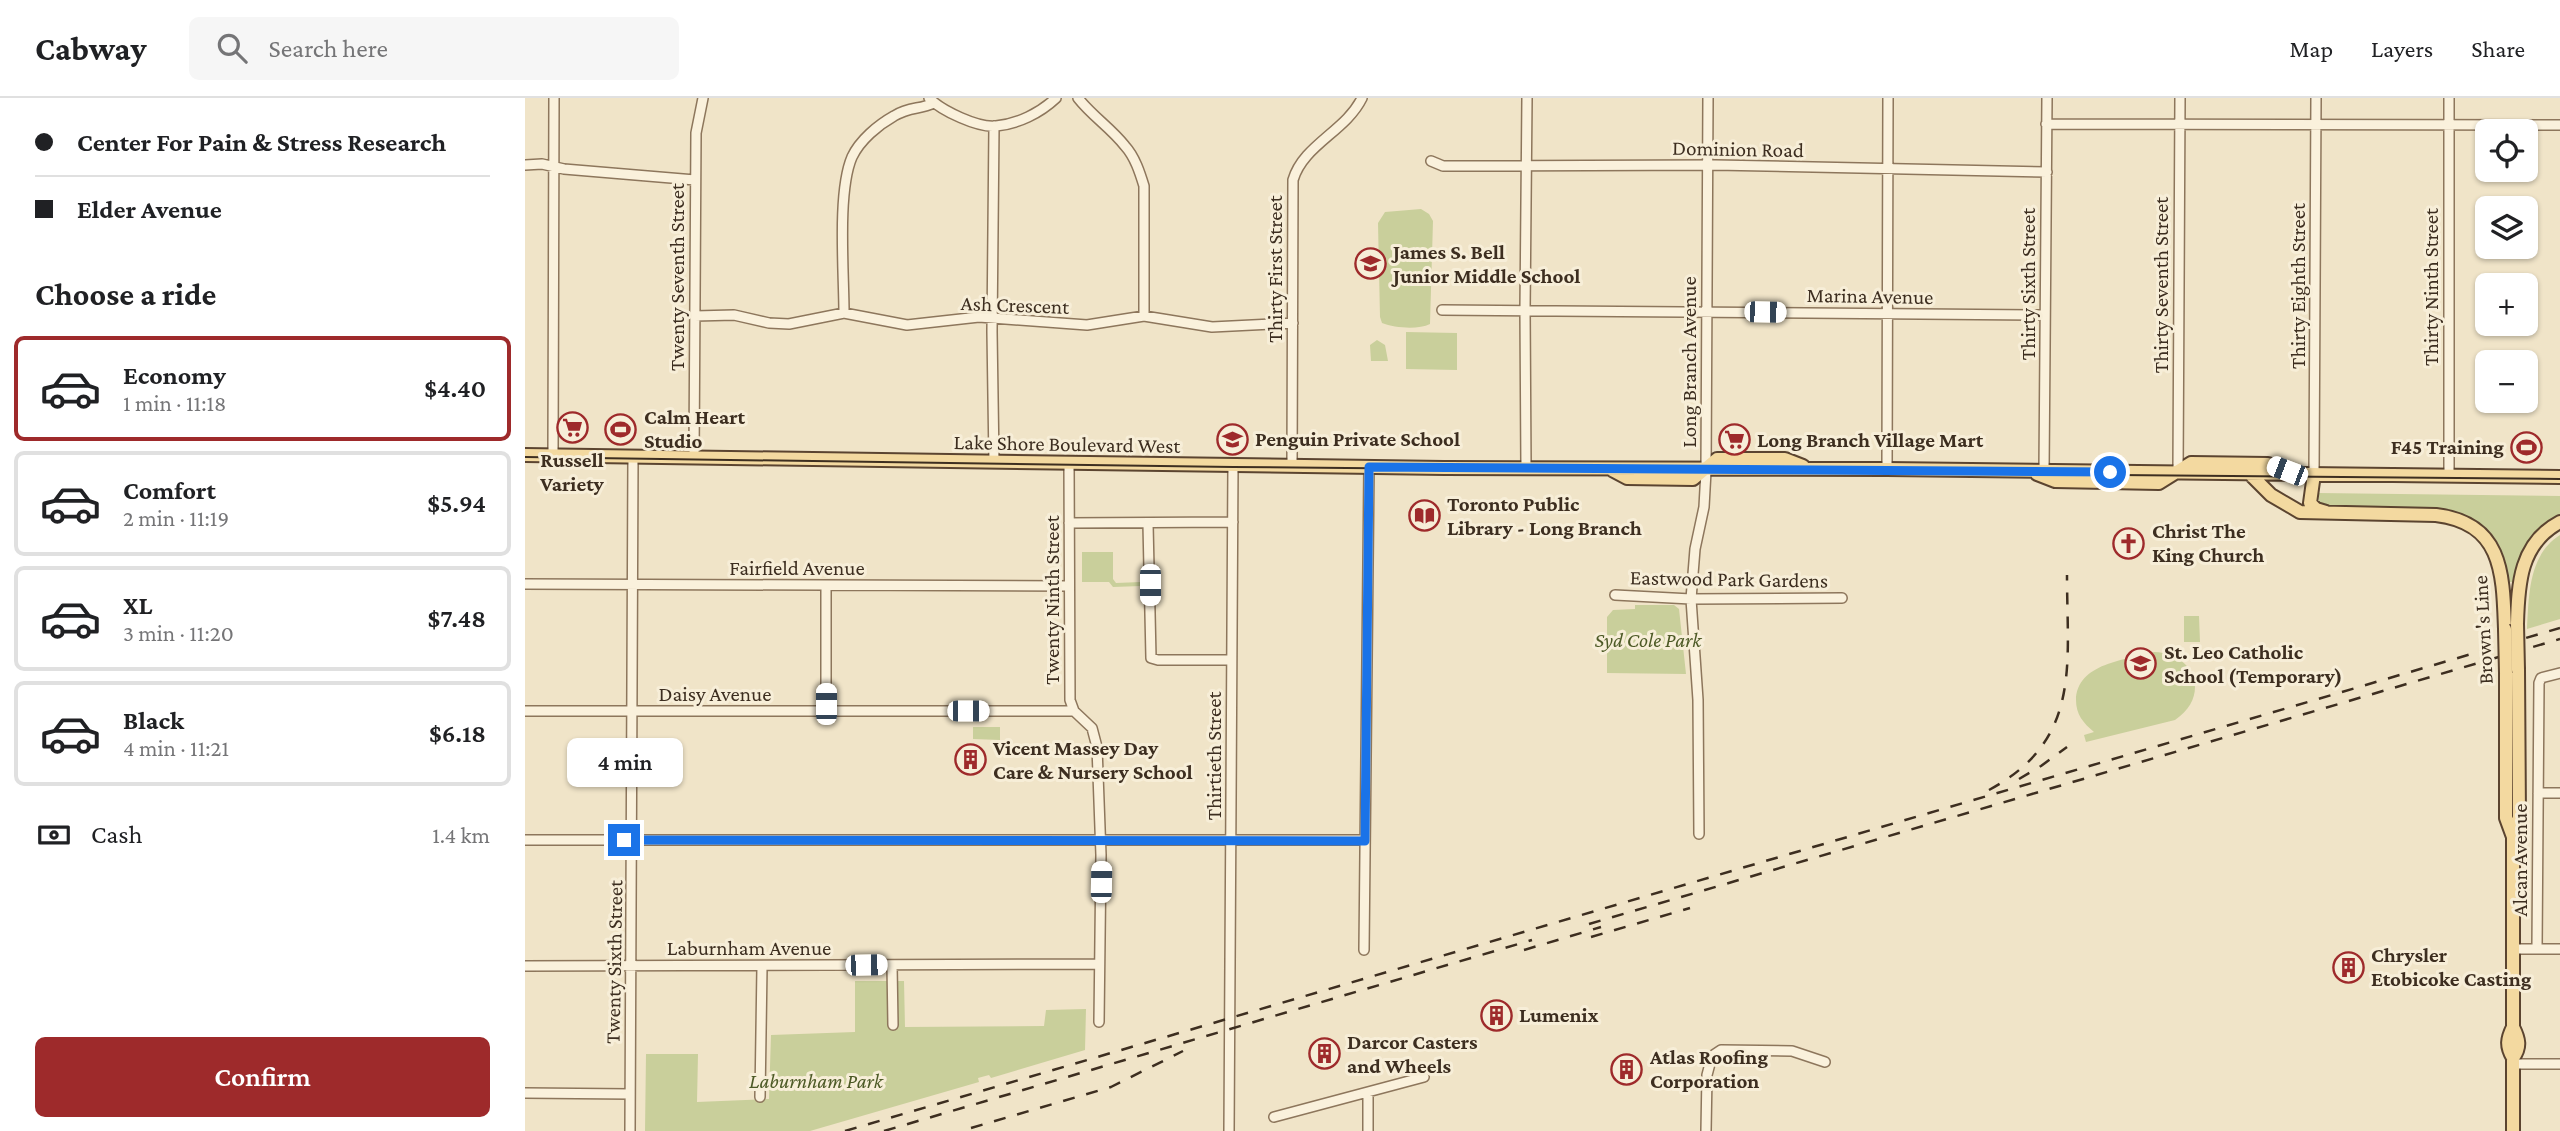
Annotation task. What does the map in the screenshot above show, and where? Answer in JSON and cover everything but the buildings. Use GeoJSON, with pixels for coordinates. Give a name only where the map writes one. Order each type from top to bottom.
{"type":"FeatureCollection","features":[{"type":"Feature","properties":{"kind":"main road","name":"Lake Shore Boulevard West"},"geometry":{"type":"LineString","coordinates":[[525,455],[1608,468],[1627,478],[1693,479],[1717,459],[1785,459],[1814,469],[2560,477]]}},
{"type":"Feature","properties":{"kind":"main road","name":"Lake Shore Boulevard West"},"geometry":{"type":"LineString","coordinates":[[2030,471],[2055,481],[2159,483],[2191,463],[2268,464],[2294,474]]}},
{"type":"Feature","properties":{"kind":"main road","name":"Brown's Line"},"geometry":{"type":"LineString","coordinates":[[2249,473],[2271,495],[2293,509],[2310,513],[2436,515],[2453,518],[2476,529],[2498,559],[2511,626],[2512,672],[2506,818],[2513,838],[2513,1027],[2519,1039],[2519,1050],[2513,1061],[2513,1131]]}},
{"type":"Feature","properties":{"kind":"main road"},"geometry":{"type":"LineString","coordinates":[[2314,474],[2309,494],[2311,505],[2335,514]]}},
{"type":"Feature","properties":{"kind":"main road","name":"Brown's Line"},"geometry":{"type":"LineString","coordinates":[[2511,626],[2524,560],[2537,539],[2560,522]]}},
{"type":"Feature","properties":{"kind":"street"},"geometry":{"type":"LineString","coordinates":[[553,455],[554,98]]}},
{"type":"Feature","properties":{"kind":"street","name":"Twenty Seventh Street"},"geometry":{"type":"LineString","coordinates":[[694,457],[696,133],[703,98]]}},
{"type":"Feature","properties":{"kind":"street"},"geometry":{"type":"LineString","coordinates":[[844,313],[846,174],[853,155],[864,141],[911,103],[919,109],[932,101],[954,114],[994,126],[1037,114],[1056,98]]}},
{"type":"Feature","properties":{"kind":"street"},"geometry":{"type":"LineString","coordinates":[[1078,98],[1090,114],[1125,146],[1138,168],[1144,186],[1144,316]]}},
{"type":"Feature","properties":{"kind":"street","name":"Thirty First Street"},"geometry":{"type":"LineString","coordinates":[[1292,466],[1292,189],[1296,172],[1307,156],[1351,115],[1362,98]]}},
{"type":"Feature","properties":{"kind":"street"},"geometry":{"type":"LineString","coordinates":[[1526,468],[1527,98]]}},
{"type":"Feature","properties":{"kind":"street","name":"Long Branch Avenue"},"geometry":{"type":"LineString","coordinates":[[1699,834],[1698,700],[1691,599],[1706,469],[1708,98]]}},
{"type":"Feature","properties":{"kind":"street"},"geometry":{"type":"LineString","coordinates":[[1887,469],[1888,98]]}},
{"type":"Feature","properties":{"kind":"street","name":"Thirty Sixth Street"},"geometry":{"type":"LineString","coordinates":[[2044,471],[2047,98]]}},
{"type":"Feature","properties":{"kind":"street","name":"Thirty Seventh Street"},"geometry":{"type":"LineString","coordinates":[[2178,472],[2180,98]]}},
{"type":"Feature","properties":{"kind":"street","name":"Thirty Eighth Street"},"geometry":{"type":"LineString","coordinates":[[2314,474],[2316,98]]}},
{"type":"Feature","properties":{"kind":"street","name":"Thirty Ninth Street"},"geometry":{"type":"LineString","coordinates":[[2449,98],[2449,475]]}},
{"type":"Feature","properties":{"kind":"street"},"geometry":{"type":"LineString","coordinates":[[2046,124],[2560,125]]}},
{"type":"Feature","properties":{"kind":"street"},"geometry":{"type":"LineString","coordinates":[[994,126],[994,462]]}},
{"type":"Feature","properties":{"kind":"street","name":"Dominion Road"},"geometry":{"type":"LineString","coordinates":[[1431,161],[1443,166],[1708,165],[2046,172]]}},
{"type":"Feature","properties":{"kind":"street"},"geometry":{"type":"LineString","coordinates":[[525,165],[695,180]]}},
{"type":"Feature","properties":{"kind":"street","name":"Marina Avenue"},"geometry":{"type":"LineString","coordinates":[[1442,310],[1706,310],[2045,315]]}},
{"type":"Feature","properties":{"kind":"street","name":"Ash Crescent"},"geometry":{"type":"LineString","coordinates":[[695,316],[734,315],[769,323],[789,324],[844,313],[907,326],[960,318],[1087,325],[1144,316],[1212,327],[1293,323]]}},
{"type":"Feature","properties":{"kind":"street","name":"Twenty Sixth Street"},"geometry":{"type":"LineString","coordinates":[[630,1131],[633,457]]}},
{"type":"Feature","properties":{"kind":"street","name":"Twenty Ninth Street"},"geometry":{"type":"LineString","coordinates":[[1069,463],[1070,700],[1074,711],[1092,728],[1097,747],[1101,840],[1100,1022]]}},
{"type":"Feature","properties":{"kind":"street","name":"Thirtieth Street"},"geometry":{"type":"LineString","coordinates":[[1229,1131],[1233,465]]}},
{"type":"Feature","properties":{"kind":"street"},"geometry":{"type":"LineString","coordinates":[[1364,950],[1369,467]]}},
{"type":"Feature","properties":{"kind":"street"},"geometry":{"type":"LineString","coordinates":[[1069,523],[1233,522]]}},
{"type":"Feature","properties":{"kind":"street"},"geometry":{"type":"LineString","coordinates":[[1148,524],[1151,658],[1231,660]]}},
{"type":"Feature","properties":{"kind":"street","name":"Fairfield Avenue"},"geometry":{"type":"LineString","coordinates":[[525,583],[1069,586]]}},
{"type":"Feature","properties":{"kind":"street"},"geometry":{"type":"LineString","coordinates":[[826,586],[826,710]]}},
{"type":"Feature","properties":{"kind":"street","name":"Eastwood Park Gardens"},"geometry":{"type":"LineString","coordinates":[[1615,595],[1691,599],[1842,598]]}},
{"type":"Feature","properties":{"kind":"street"},"geometry":{"type":"LineString","coordinates":[[2538,793],[2539,683],[2541,678],[2560,673]]}},
{"type":"Feature","properties":{"kind":"street","name":"Daisy Avenue"},"geometry":{"type":"LineString","coordinates":[[525,711],[1074,711]]}},
{"type":"Feature","properties":{"kind":"street","name":"Alcan Avenue"},"geometry":{"type":"LineString","coordinates":[[2537,948],[2538,793],[2560,793]]}},
{"type":"Feature","properties":{"kind":"street"},"geometry":{"type":"LineString","coordinates":[[525,840],[1365,841]]}},
{"type":"Feature","properties":{"kind":"street"},"geometry":{"type":"LineString","coordinates":[[2513,948],[2560,949]]}},
{"type":"Feature","properties":{"kind":"street","name":"Laburnham Avenue"},"geometry":{"type":"LineString","coordinates":[[525,966],[1099,964]]}},
{"type":"Feature","properties":{"kind":"street"},"geometry":{"type":"LineString","coordinates":[[892,965],[893,1025]]}},
{"type":"Feature","properties":{"kind":"street"},"geometry":{"type":"LineString","coordinates":[[761,1097],[762,967]]}},
{"type":"Feature","properties":{"kind":"street"},"geometry":{"type":"LineString","coordinates":[[1706,1131],[1707,1075],[1712,1056],[1721,1051],[1792,1051],[1825,1062]]}},
{"type":"Feature","properties":{"kind":"street"},"geometry":{"type":"LineString","coordinates":[[2513,1061],[2560,1064]]}},
{"type":"Feature","properties":{"kind":"street"},"geometry":{"type":"LineString","coordinates":[[1274,1117],[1424,1077]]}},
{"type":"Feature","properties":{"kind":"street"},"geometry":{"type":"LineString","coordinates":[[525,1093],[630,1094]]}},
{"type":"Feature","properties":{"kind":"street"},"geometry":{"type":"LineString","coordinates":[[1368,1093],[1368,1131]]}},
{"type":"Feature","properties":{"kind":"green space"},"geometry":{"type":"Polygon","coordinates":[[[1421,209],[1429,214],[1433,221],[1430,324],[1413,328],[1387,325],[1382,323],[1380,317],[1378,223],[1385,212],[1421,209]]]}},
{"type":"Feature","properties":{"kind":"green space"},"geometry":{"type":"Polygon","coordinates":[[[1406,332],[1457,333],[1457,370],[1406,369],[1406,332]]]}},
{"type":"Feature","properties":{"kind":"green space"},"geometry":{"type":"Polygon","coordinates":[[[1377,340],[1385,345],[1388,361],[1371,361],[1370,345],[1377,340]]]}},
{"type":"Feature","properties":{"kind":"green space"},"geometry":{"type":"Polygon","coordinates":[[[2318,493],[2560,496],[2560,515],[2533,533],[2518,561],[2514,582],[2509,582],[2505,559],[2497,541],[2486,528],[2473,519],[2419,509],[2328,508],[2319,502],[2318,493]]]}},
{"type":"Feature","properties":{"kind":"green space"},"geometry":{"type":"Polygon","coordinates":[[[2560,535],[2560,619],[2527,629],[2530,590],[2536,565],[2549,543],[2560,535]]]}},
{"type":"Feature","properties":{"kind":"green space"},"geometry":{"type":"Polygon","coordinates":[[[1082,552],[1113,552],[1113,579],[1116,583],[1141,582],[1141,586],[1113,587],[1109,582],[1082,582],[1082,552]]]}},
{"type":"Feature","properties":{"kind":"green space","name":"Syd Cole Park"},"geometry":{"type":"Polygon","coordinates":[[[1635,605],[1674,605],[1679,609],[1686,674],[1607,673],[1607,617],[1613,610],[1635,609],[1635,605]]]}},
{"type":"Feature","properties":{"kind":"green space"},"geometry":{"type":"Polygon","coordinates":[[[2184,616],[2199,616],[2200,642],[2184,642],[2184,616]]]}},
{"type":"Feature","properties":{"kind":"green space"},"geometry":{"type":"Polygon","coordinates":[[[2154,652],[2168,654],[2180,660],[2193,677],[2193,699],[2186,710],[2175,720],[2086,742],[2084,735],[2094,732],[2081,718],[2076,700],[2078,688],[2085,678],[2105,665],[2154,652]]]}},
{"type":"Feature","properties":{"kind":"green space"},"geometry":{"type":"Polygon","coordinates":[[[973,727],[1000,727],[1000,740],[973,739],[973,727]]]}},
{"type":"Feature","properties":{"kind":"green space","name":"Laburnham Park"},"geometry":{"type":"Polygon","coordinates":[[[855,981],[904,981],[905,1027],[1044,1026],[1046,1010],[1086,1009],[1085,1050],[991,1078],[989,1075],[978,1078],[979,1082],[810,1131],[645,1131],[646,1054],[698,1054],[697,1102],[769,1099],[771,1035],[855,1032],[855,981]]]}},
{"type":"Feature","properties":{"kind":"tram line"},"geometry":{"type":"LineString","coordinates":[[525,457],[1233,467],[2560,479]]}},
{"type":"Feature","properties":{"kind":"railway"},"geometry":{"type":"LineString","coordinates":[[1989,790],[2019,770],[2040,748],[2055,724],[2063,698],[2067,669],[2067,575]]}},
{"type":"Feature","properties":{"kind":"railway"},"geometry":{"type":"LineString","coordinates":[[845,1131],[2560,628]]}},
{"type":"Feature","properties":{"kind":"railway"},"geometry":{"type":"LineString","coordinates":[[1589,924],[2560,639]]}},
{"type":"Feature","properties":{"kind":"railway"},"geometry":{"type":"LineString","coordinates":[[2019,779],[2067,747]]}},
{"type":"Feature","properties":{"kind":"railway"},"geometry":{"type":"LineString","coordinates":[[1591,937],[1690,908]]}},
{"type":"Feature","properties":{"kind":"railway"},"geometry":{"type":"LineString","coordinates":[[1524,950],[1601,927]]}},
{"type":"Feature","properties":{"kind":"railway"},"geometry":{"type":"LineString","coordinates":[[884,1131],[1532,940]]}},
{"type":"Feature","properties":{"kind":"railway"},"geometry":{"type":"LineString","coordinates":[[971,1128],[1111,1087],[1183,1051]]}},
{"type":"Feature","properties":{"kind":"place","name":"James S. Bell Junior Middle School"},"geometry":{"type":"Point","coordinates":[1370,264]}},
{"type":"Feature","properties":{"kind":"place","name":"Russell Variety"},"geometry":{"type":"Point","coordinates":[572,428]}},
{"type":"Feature","properties":{"kind":"place","name":"Calm Heart Studio"},"geometry":{"type":"Point","coordinates":[621,429]}},
{"type":"Feature","properties":{"kind":"place","name":"Penguin Private School"},"geometry":{"type":"Point","coordinates":[1232,439]}},
{"type":"Feature","properties":{"kind":"place","name":"Long Branch Village Mart"},"geometry":{"type":"Point","coordinates":[1734,440]}},
{"type":"Feature","properties":{"kind":"place","name":"F45 Training"},"geometry":{"type":"Point","coordinates":[2527,447]}},
{"type":"Feature","properties":{"kind":"place","name":"Toronto Public Library - Long Branch"},"geometry":{"type":"Point","coordinates":[1424,516]}},
{"type":"Feature","properties":{"kind":"place","name":"Christ The King Church"},"geometry":{"type":"Point","coordinates":[2129,543]}},
{"type":"Feature","properties":{"kind":"place","name":"St. Leo Catholic School (Temporary)"},"geometry":{"type":"Point","coordinates":[2141,664]}},
{"type":"Feature","properties":{"kind":"place","name":"Vicent Massey Day Care & Nursery School"},"geometry":{"type":"Point","coordinates":[970,760]}},
{"type":"Feature","properties":{"kind":"place","name":"Chrysler Etobicoke Casting"},"geometry":{"type":"Point","coordinates":[2348,967]}},
{"type":"Feature","properties":{"kind":"place","name":"Lumenix"},"geometry":{"type":"Point","coordinates":[1496,1015]}},
{"type":"Feature","properties":{"kind":"place","name":"Darcor Casters and Wheels"},"geometry":{"type":"Point","coordinates":[1324,1054]}},
{"type":"Feature","properties":{"kind":"place","name":"Atlas Roofing Corporation"},"geometry":{"type":"Point","coordinates":[1627,1069]}},
{"type":"Feature","properties":{"kind":"route"},"geometry":{"type":"LineString","coordinates":[[624,840],[1365,841],[1369,467],[2110,472]]}}]}
